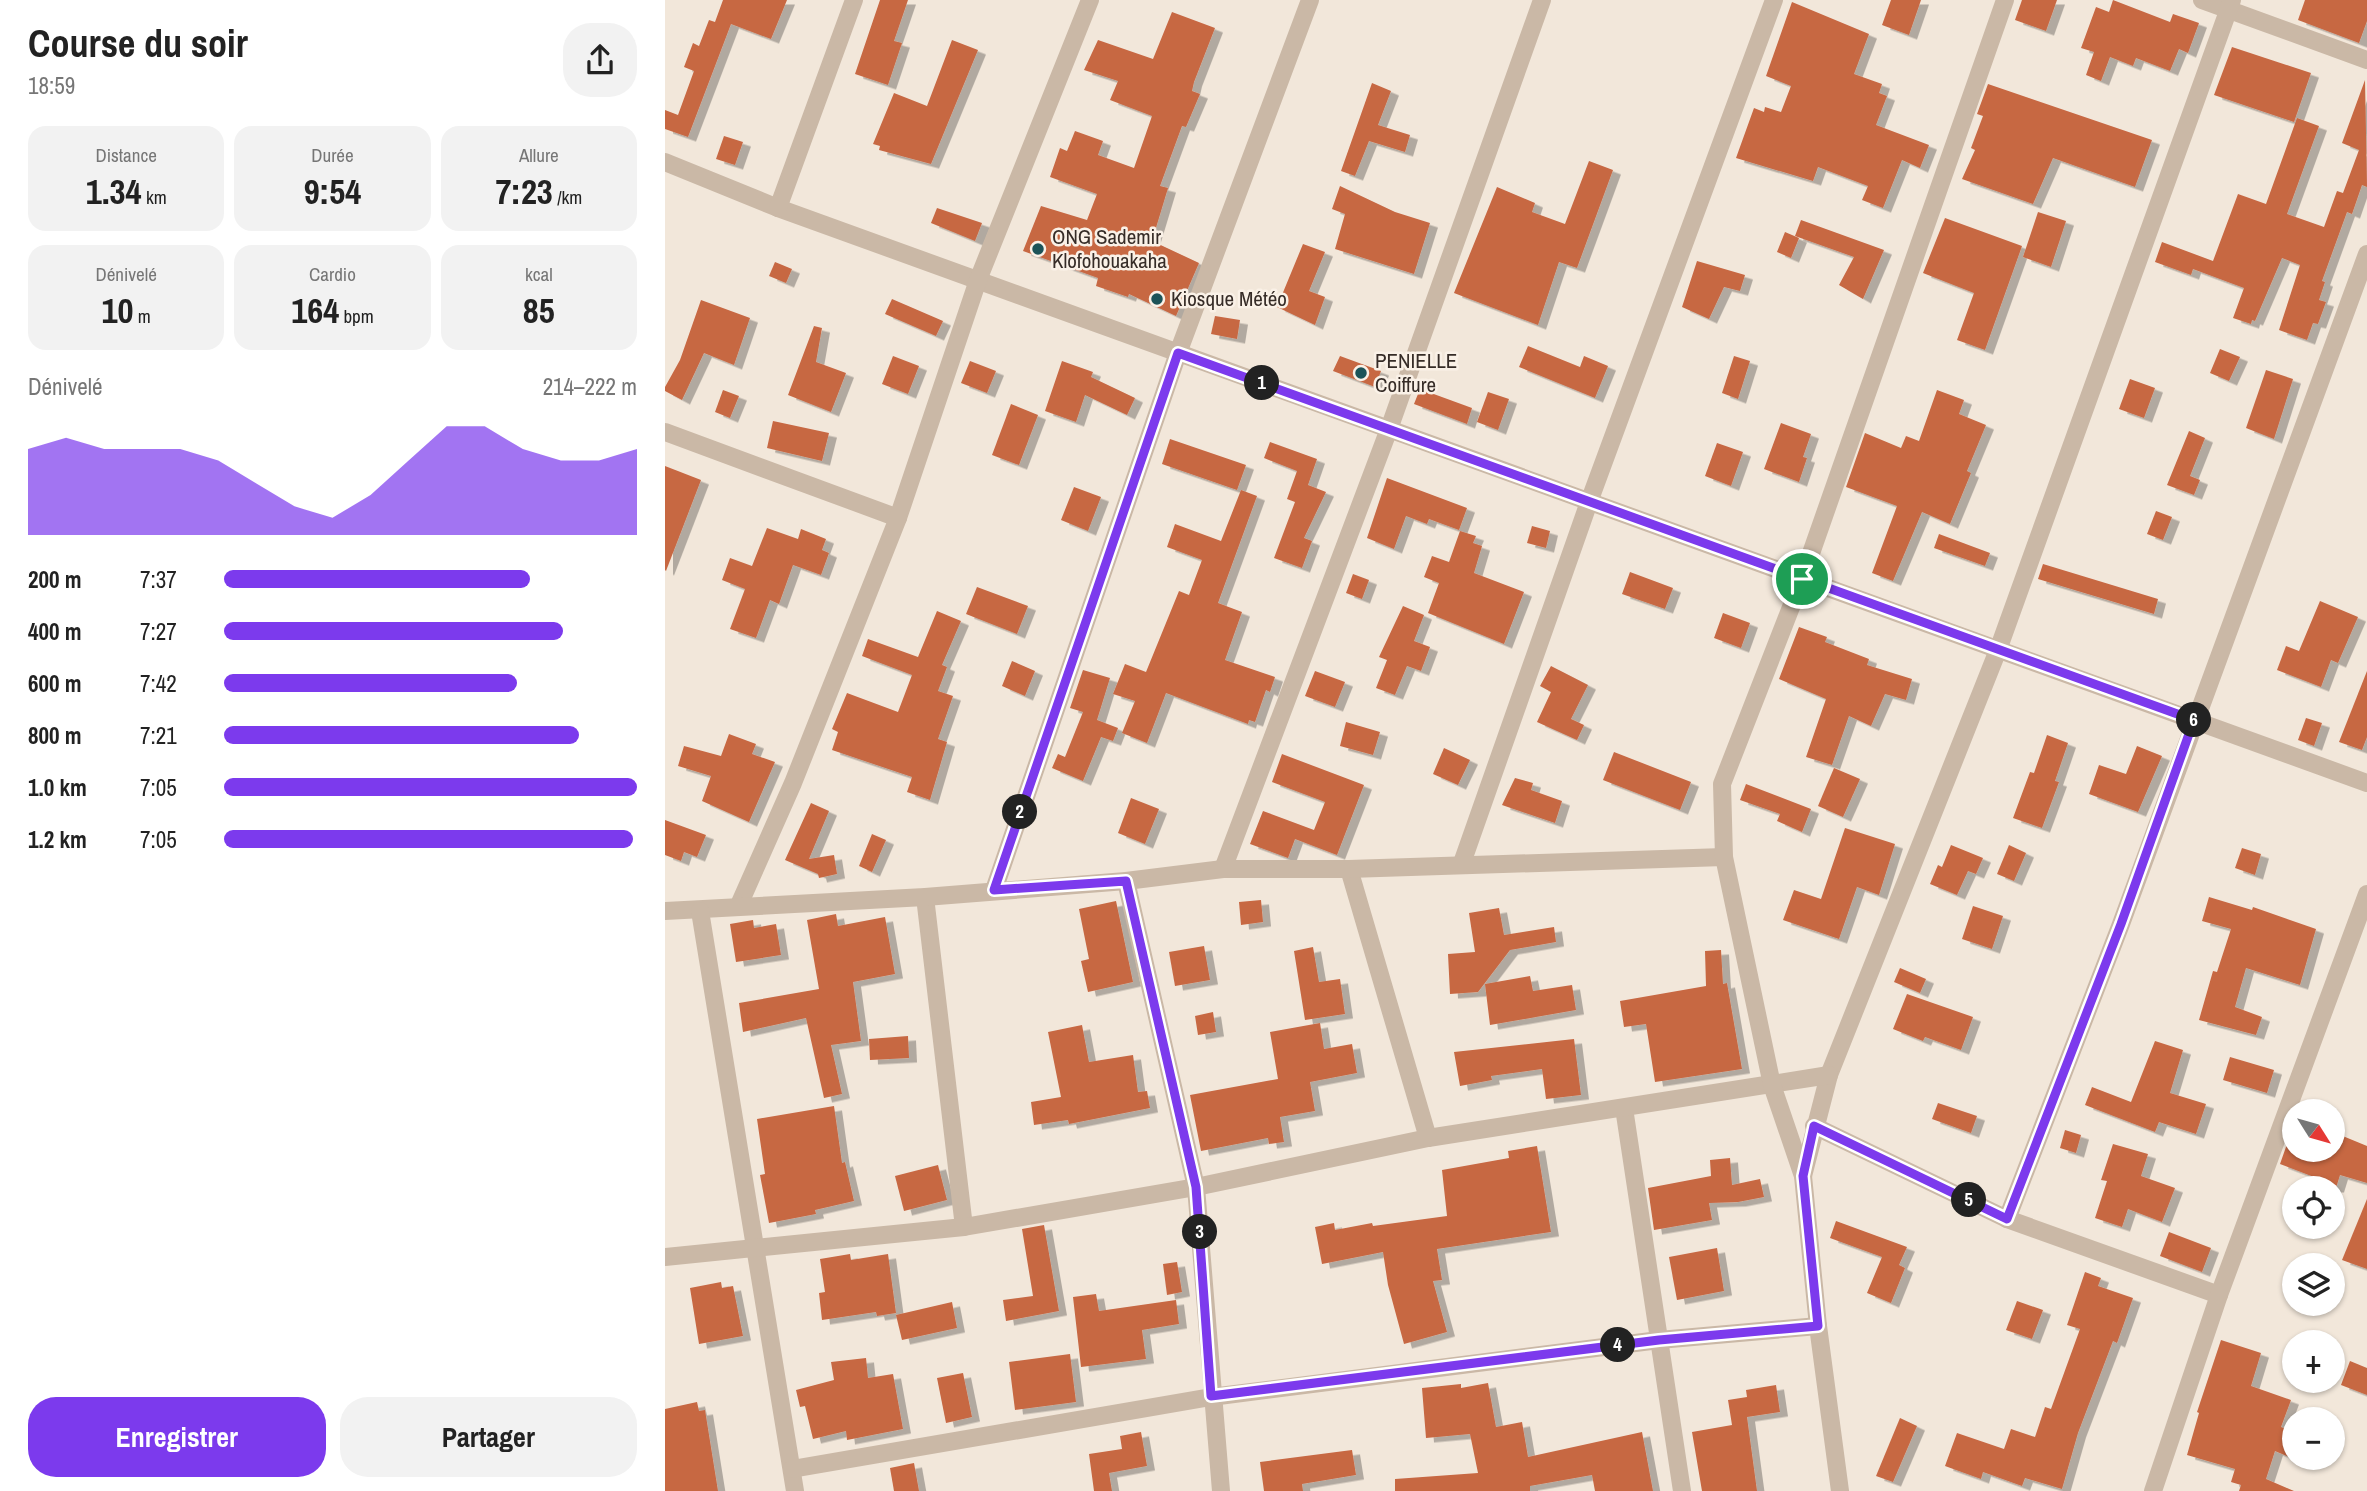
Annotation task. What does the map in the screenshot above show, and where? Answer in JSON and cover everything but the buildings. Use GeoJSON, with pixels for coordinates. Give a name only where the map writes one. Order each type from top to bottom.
{"type":"FeatureCollection","features":[{"type":"Feature","properties":{"kind":"street"},"geometry":{"type":"LineString","coordinates":[[778,208],[854,0]]}},
{"type":"Feature","properties":{"kind":"street"},"geometry":{"type":"LineString","coordinates":[[739,905],[793,783],[898,518],[978,280],[1090,0]]}},
{"type":"Feature","properties":{"kind":"street"},"geometry":{"type":"LineString","coordinates":[[994,890],[1178,353],[1311,0]]}},
{"type":"Feature","properties":{"kind":"street"},"geometry":{"type":"LineString","coordinates":[[1223,869],[1389,429],[1542,0]]}},
{"type":"Feature","properties":{"kind":"street"},"geometry":{"type":"LineString","coordinates":[[1462,863],[1589,502],[1774,0]]}},
{"type":"Feature","properties":{"kind":"street"},"geometry":{"type":"LineString","coordinates":[[1840,1491],[1818,1326],[1803,1176],[1772,1085],[1724,857],[1722,784],[1802,579],[2005,0]]}},
{"type":"Feature","properties":{"kind":"street"},"geometry":{"type":"LineString","coordinates":[[2202,0],[2230,5],[2367,60]]}},
{"type":"Feature","properties":{"kind":"street"},"geometry":{"type":"LineString","coordinates":[[1803,1176],[1829,1075],[1998,650],[2230,5]]}},
{"type":"Feature","properties":{"kind":"street"},"geometry":{"type":"LineString","coordinates":[[665,162],[778,208],[2367,783]]}},
{"type":"Feature","properties":{"kind":"street"},"geometry":{"type":"LineString","coordinates":[[2007,1219],[2121,924],[2367,254]]}},
{"type":"Feature","properties":{"kind":"street"},"geometry":{"type":"LineString","coordinates":[[665,432],[898,518]]}},
{"type":"Feature","properties":{"kind":"street"},"geometry":{"type":"LineString","coordinates":[[665,911],[925,897],[1126,881],[1223,869],[1349,869],[1462,863],[1724,857]]}},
{"type":"Feature","properties":{"kind":"street"},"geometry":{"type":"LineString","coordinates":[[1349,869],[1428,1138]]}},
{"type":"Feature","properties":{"kind":"street"},"geometry":{"type":"LineString","coordinates":[[1126,881],[1196,1187],[1211,1396],[1221,1491]]}},
{"type":"Feature","properties":{"kind":"street"},"geometry":{"type":"LineString","coordinates":[[2153,1491],[2219,1294],[2367,894]]}},
{"type":"Feature","properties":{"kind":"street"},"geometry":{"type":"LineString","coordinates":[[925,897],[964,1227]]}},
{"type":"Feature","properties":{"kind":"street"},"geometry":{"type":"LineString","coordinates":[[700,911],[795,1491]]}},
{"type":"Feature","properties":{"kind":"street"},"geometry":{"type":"LineString","coordinates":[[665,1257],[964,1227],[1196,1187],[1428,1138],[1829,1075]]}},
{"type":"Feature","properties":{"kind":"street"},"geometry":{"type":"LineString","coordinates":[[1624,1108],[1682,1491]]}},
{"type":"Feature","properties":{"kind":"street"},"geometry":{"type":"LineString","coordinates":[[1814,1126],[2007,1219],[2219,1294]]}},
{"type":"Feature","properties":{"kind":"street"},"geometry":{"type":"LineString","coordinates":[[792,1469],[1211,1396],[1659,1340],[1818,1326]]}},
{"type":"Feature","properties":{"kind":"place","name":"ONG Sademir Klofohouakaha"},"geometry":{"type":"Point","coordinates":[1038,249]}},
{"type":"Feature","properties":{"kind":"place","name":"Kiosque Météo"},"geometry":{"type":"Point","coordinates":[1157,299]}},
{"type":"Feature","properties":{"kind":"place","name":"PENIELLE Coiffure"},"geometry":{"type":"Point","coordinates":[1361,373]}},
{"type":"Feature","properties":{"kind":"route"},"geometry":{"type":"LineString","coordinates":[[1178,353],[1802,579],[2194,720],[2121,924],[2007,1219],[1814,1126],[1803,1176],[1818,1326],[1659,1340],[1211,1396],[1196,1187],[1126,881],[994,890],[1178,353]]}}]}
